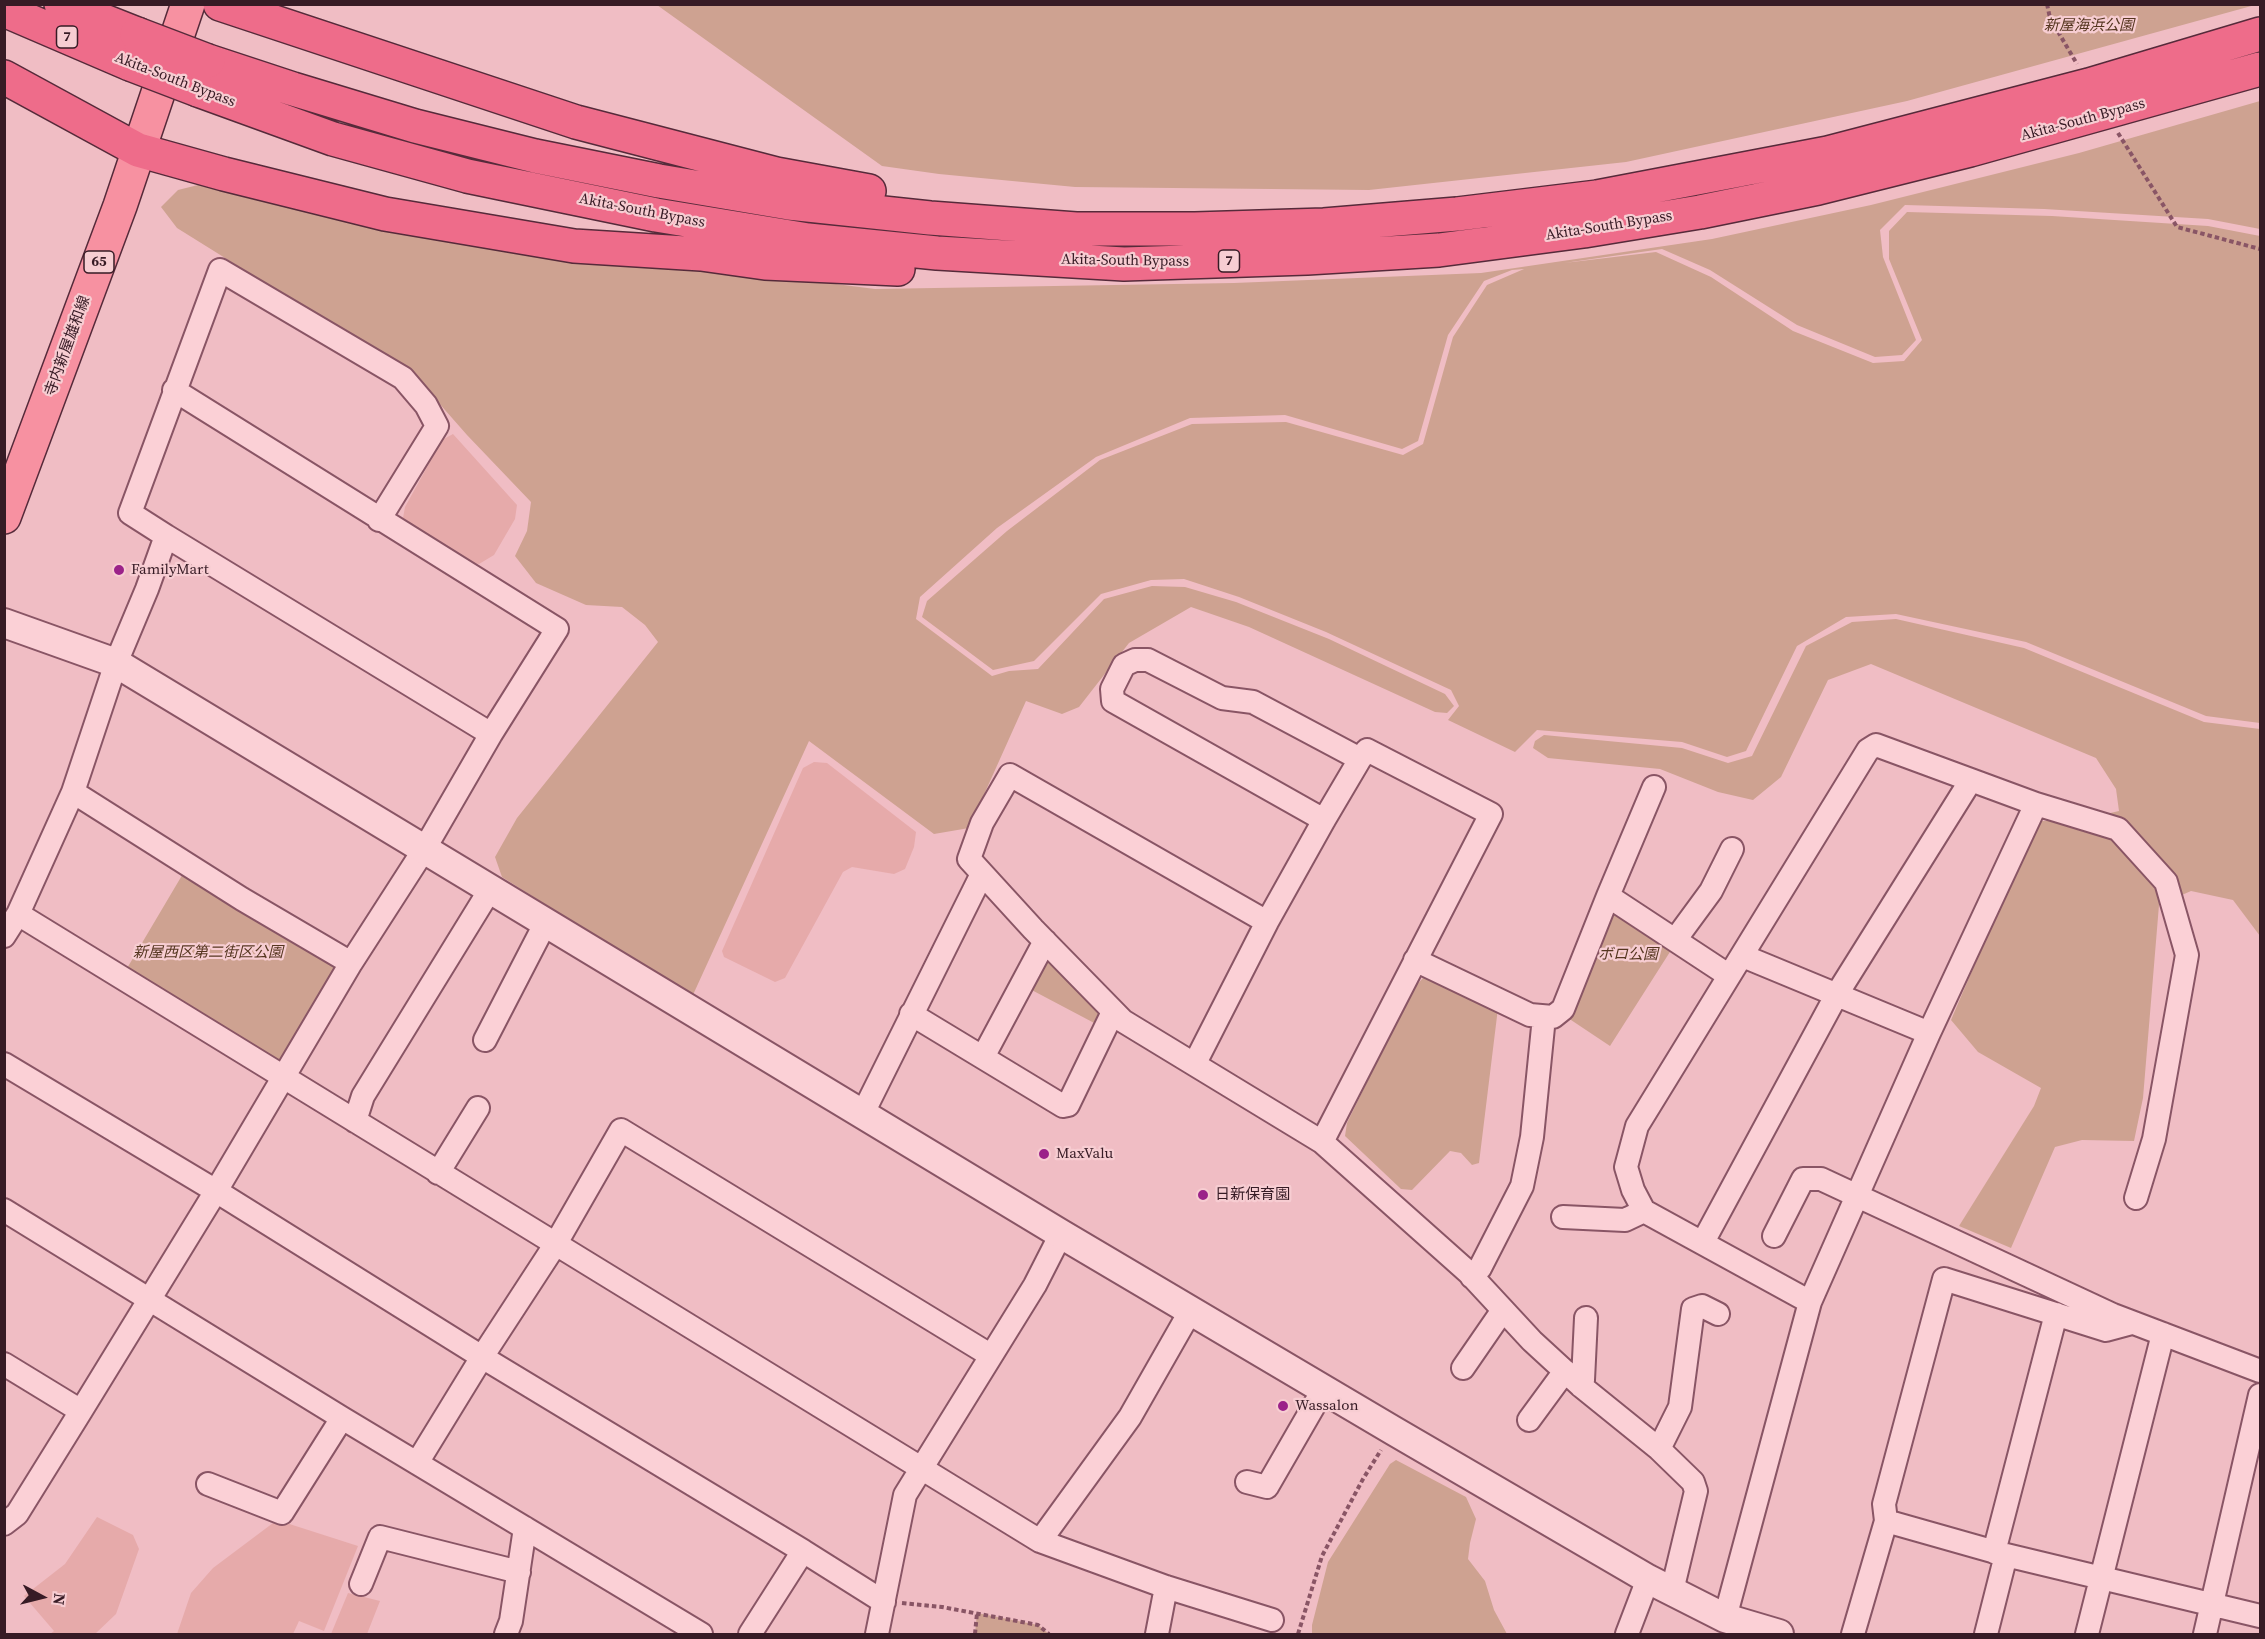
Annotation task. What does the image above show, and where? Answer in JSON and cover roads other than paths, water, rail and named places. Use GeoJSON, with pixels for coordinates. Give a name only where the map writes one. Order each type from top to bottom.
{"type":"FeatureCollection","features":[{"type":"Feature","properties":{"kind":"highway","name":"Akita-South Bypass"},"geometry":{"type":"LineString","coordinates":[[61,4],[133,49]]}},
{"type":"Feature","properties":{"kind":"highway"},"geometry":{"type":"LineString","coordinates":[[220,4],[576,122],[766,172],[832,185],[974,206],[1092,217],[1125,230]]}},
{"type":"Feature","properties":{"kind":"highway","name":"Akita-South Bypass"},"geometry":{"type":"LineString","coordinates":[[4,10],[133,49],[203,75],[333,139],[467,176],[656,215],[832,242],[937,253],[1124,264],[1438,250],[1584,231],[1700,212],[1818,188],[2106,114],[2260,69]]}},
{"type":"Feature","properties":{"kind":"highway","name":"Akita-South Bypass"},"geometry":{"type":"LineString","coordinates":[[203,75],[293,90],[415,126],[535,156],[789,204],[941,219],[1076,229],[1125,230],[1324,225],[1457,214],[1597,198],[1827,153],[2089,85],[2260,34]]}},
{"type":"Feature","properties":{"kind":"highway"},"geometry":{"type":"LineString","coordinates":[[4,77],[138,150],[385,214],[574,246],[701,254],[765,263],[846,267],[1081,274],[1124,264]]}},
{"type":"Feature","properties":{"kind":"main road","name":"寺内新屋雄和線"},"geometry":{"type":"LineString","coordinates":[[4,517],[120,206],[188,4]]}},
{"type":"Feature","properties":{"kind":"street"},"geometry":{"type":"LineString","coordinates":[[379,520],[437,426],[426,405],[403,378],[220,270],[130,513],[491,734]]}},
{"type":"Feature","properties":{"kind":"street"},"geometry":{"type":"LineString","coordinates":[[4,1524],[17,1514],[81,1411],[285,1077],[351,963],[425,848],[491,734],[557,629],[174,390]]}},
{"type":"Feature","properties":{"kind":"street"},"geometry":{"type":"LineString","coordinates":[[4,936],[18,914],[74,792],[116,663],[166,536]]}},
{"type":"Feature","properties":{"kind":"street"},"geometry":{"type":"LineString","coordinates":[[4,623],[116,663],[1323,1390],[1660,1585],[1725,1618],[1779,1635]]}},
{"type":"Feature","properties":{"kind":"street"},"geometry":{"type":"LineString","coordinates":[[1324,820],[1113,701],[1112,689],[1124,665],[1135,660],[1148,660],[1222,698],[1252,702],[1360,759]]}},
{"type":"Feature","properties":{"kind":"street"},"geometry":{"type":"LineString","coordinates":[[1810,1302],[1644,1210],[1633,1190],[1626,1167],[1637,1126],[1868,750],[1876,745],[2036,804],[2118,830],[2166,882],[2187,955],[2154,1139],[2136,1198]]}},
{"type":"Feature","properties":{"kind":"street"},"geometry":{"type":"LineString","coordinates":[[1195,1063],[1267,922],[1324,820],[1367,750],[1491,814],[1322,1142]]}},
{"type":"Feature","properties":{"kind":"street"},"geometry":{"type":"LineString","coordinates":[[1267,922],[1010,776],[982,823],[969,859],[1123,1021],[1322,1142],[1472,1277],[1532,1341],[1659,1449],[1693,1482],[1696,1491],[1660,1585],[1627,1635]]}},
{"type":"Feature","properties":{"kind":"street"},"geometry":{"type":"LineString","coordinates":[[1703,1242],[1837,994],[1971,780]]}},
{"type":"Feature","properties":{"kind":"street"},"geometry":{"type":"LineString","coordinates":[[1415,960],[1530,1015],[1553,1017],[1563,1009],[1654,787]]}},
{"type":"Feature","properties":{"kind":"street"},"geometry":{"type":"LineString","coordinates":[[74,792],[242,899],[351,963]]}},
{"type":"Feature","properties":{"kind":"street"},"geometry":{"type":"LineString","coordinates":[[1725,1618],[1810,1302],[1929,1033],[2036,804]]}},
{"type":"Feature","properties":{"kind":"street"},"geometry":{"type":"LineString","coordinates":[[1675,940],[1711,891],[1732,849]]}},
{"type":"Feature","properties":{"kind":"street"},"geometry":{"type":"LineString","coordinates":[[863,1113],[982,874]]}},
{"type":"Feature","properties":{"kind":"street"},"geometry":{"type":"LineString","coordinates":[[355,1121],[363,1096],[491,888]]}},
{"type":"Feature","properties":{"kind":"street"},"geometry":{"type":"LineString","coordinates":[[1608,896],[1728,975]]}},
{"type":"Feature","properties":{"kind":"street"},"geometry":{"type":"LineString","coordinates":[[18,914],[1040,1541],[1166,1587],[1272,1620]]}},
{"type":"Feature","properties":{"kind":"street"},"geometry":{"type":"LineString","coordinates":[[485,1040],[546,922]]}},
{"type":"Feature","properties":{"kind":"street"},"geometry":{"type":"LineString","coordinates":[[983,1056],[1045,941]]}},
{"type":"Feature","properties":{"kind":"street"},"geometry":{"type":"LineString","coordinates":[[1743,956],[1929,1033]]}},
{"type":"Feature","properties":{"kind":"street"},"geometry":{"type":"LineString","coordinates":[[911,1014],[1063,1106],[1068,1105],[1113,1012]]}},
{"type":"Feature","properties":{"kind":"street"},"geometry":{"type":"LineString","coordinates":[[1472,1277],[1480,1269],[1522,1186],[1532,1137],[1544,1017]]}},
{"type":"Feature","properties":{"kind":"street"},"geometry":{"type":"LineString","coordinates":[[4,1064],[216,1191],[482,1357],[884,1602]]}},
{"type":"Feature","properties":{"kind":"street"},"geometry":{"type":"LineString","coordinates":[[438,1173],[478,1108]]}},
{"type":"Feature","properties":{"kind":"street"},"geometry":{"type":"LineString","coordinates":[[417,1463],[555,1245],[621,1130],[990,1356]]}},
{"type":"Feature","properties":{"kind":"street"},"geometry":{"type":"LineString","coordinates":[[1774,1236],[1803,1179],[1821,1179],[2132,1323],[2260,1371]]}},
{"type":"Feature","properties":{"kind":"street"},"geometry":{"type":"LineString","coordinates":[[4,1210],[701,1635]]}},
{"type":"Feature","properties":{"kind":"street"},"geometry":{"type":"LineString","coordinates":[[1563,1217],[1625,1220],[1644,1210]]}},
{"type":"Feature","properties":{"kind":"street"},"geometry":{"type":"LineString","coordinates":[[877,1635],[905,1495],[1035,1285],[1061,1234]]}},
{"type":"Feature","properties":{"kind":"street"},"geometry":{"type":"LineString","coordinates":[[1853,1635],[1886,1521],[1884,1504],[1944,1279],[2106,1330],[2132,1323]]}},
{"type":"Feature","properties":{"kind":"street"},"geometry":{"type":"LineString","coordinates":[[1659,1449],[1680,1407],[1693,1309],[1702,1306],[1718,1314]]}},
{"type":"Feature","properties":{"kind":"street"},"geometry":{"type":"LineString","coordinates":[[1040,1541],[1130,1417],[1191,1310]]}},
{"type":"Feature","properties":{"kind":"street"},"geometry":{"type":"LineString","coordinates":[[1463,1368],[1503,1310]]}},
{"type":"Feature","properties":{"kind":"street"},"geometry":{"type":"LineString","coordinates":[[1986,1635],[2000,1553],[2056,1314]]}},
{"type":"Feature","properties":{"kind":"street"},"geometry":{"type":"LineString","coordinates":[[1573,1378],[1583,1380],[1586,1318]]}},
{"type":"Feature","properties":{"kind":"street"},"geometry":{"type":"LineString","coordinates":[[2087,1635],[2163,1334]]}},
{"type":"Feature","properties":{"kind":"street"},"geometry":{"type":"LineString","coordinates":[[4,1364],[81,1411]]}},
{"type":"Feature","properties":{"kind":"street"},"geometry":{"type":"LineString","coordinates":[[1528,1420],[1573,1378]]}},
{"type":"Feature","properties":{"kind":"street"},"geometry":{"type":"LineString","coordinates":[[1247,1482],[1267,1487],[1323,1390]]}},
{"type":"Feature","properties":{"kind":"street"},"geometry":{"type":"LineString","coordinates":[[2205,1635],[2214,1604],[2260,1395]]}},
{"type":"Feature","properties":{"kind":"street"},"geometry":{"type":"LineString","coordinates":[[208,1484],[282,1513],[342,1418]]}},
{"type":"Feature","properties":{"kind":"street"},"geometry":{"type":"LineString","coordinates":[[1886,1521],[2000,1553],[2260,1616]]}},
{"type":"Feature","properties":{"kind":"street"},"geometry":{"type":"LineString","coordinates":[[506,1635],[511,1621],[525,1528]]}},
{"type":"Feature","properties":{"kind":"street"},"geometry":{"type":"LineString","coordinates":[[361,1584],[380,1537],[519,1572]]}},
{"type":"Feature","properties":{"kind":"street"},"geometry":{"type":"LineString","coordinates":[[750,1635],[803,1551]]}},
{"type":"Feature","properties":{"kind":"street"},"geometry":{"type":"LineString","coordinates":[[1157,1635],[1166,1587]]}},
{"type":"Feature","properties":{"kind":"place","name":"FamilyMart"},"geometry":{"type":"Point","coordinates":[119,570]}},
{"type":"Feature","properties":{"kind":"place","name":"MaxValu"},"geometry":{"type":"Point","coordinates":[1044,1154]}},
{"type":"Feature","properties":{"kind":"place","name":"日新保育園"},"geometry":{"type":"Point","coordinates":[1203,1195]}},
{"type":"Feature","properties":{"kind":"place","name":"Wassalon"},"geometry":{"type":"Point","coordinates":[1283,1406]}},
{"type":"Feature","properties":{"kind":"park label","name":"新屋海浜公園"},"geometry":{"type":"Point","coordinates":[2089,26]}},
{"type":"Feature","properties":{"kind":"park label","name":"新屋西区第二街区公園"},"geometry":{"type":"Point","coordinates":[208,953]}},
{"type":"Feature","properties":{"kind":"park label","name":"ボロ公園"},"geometry":{"type":"Point","coordinates":[1628,955]}}]}
